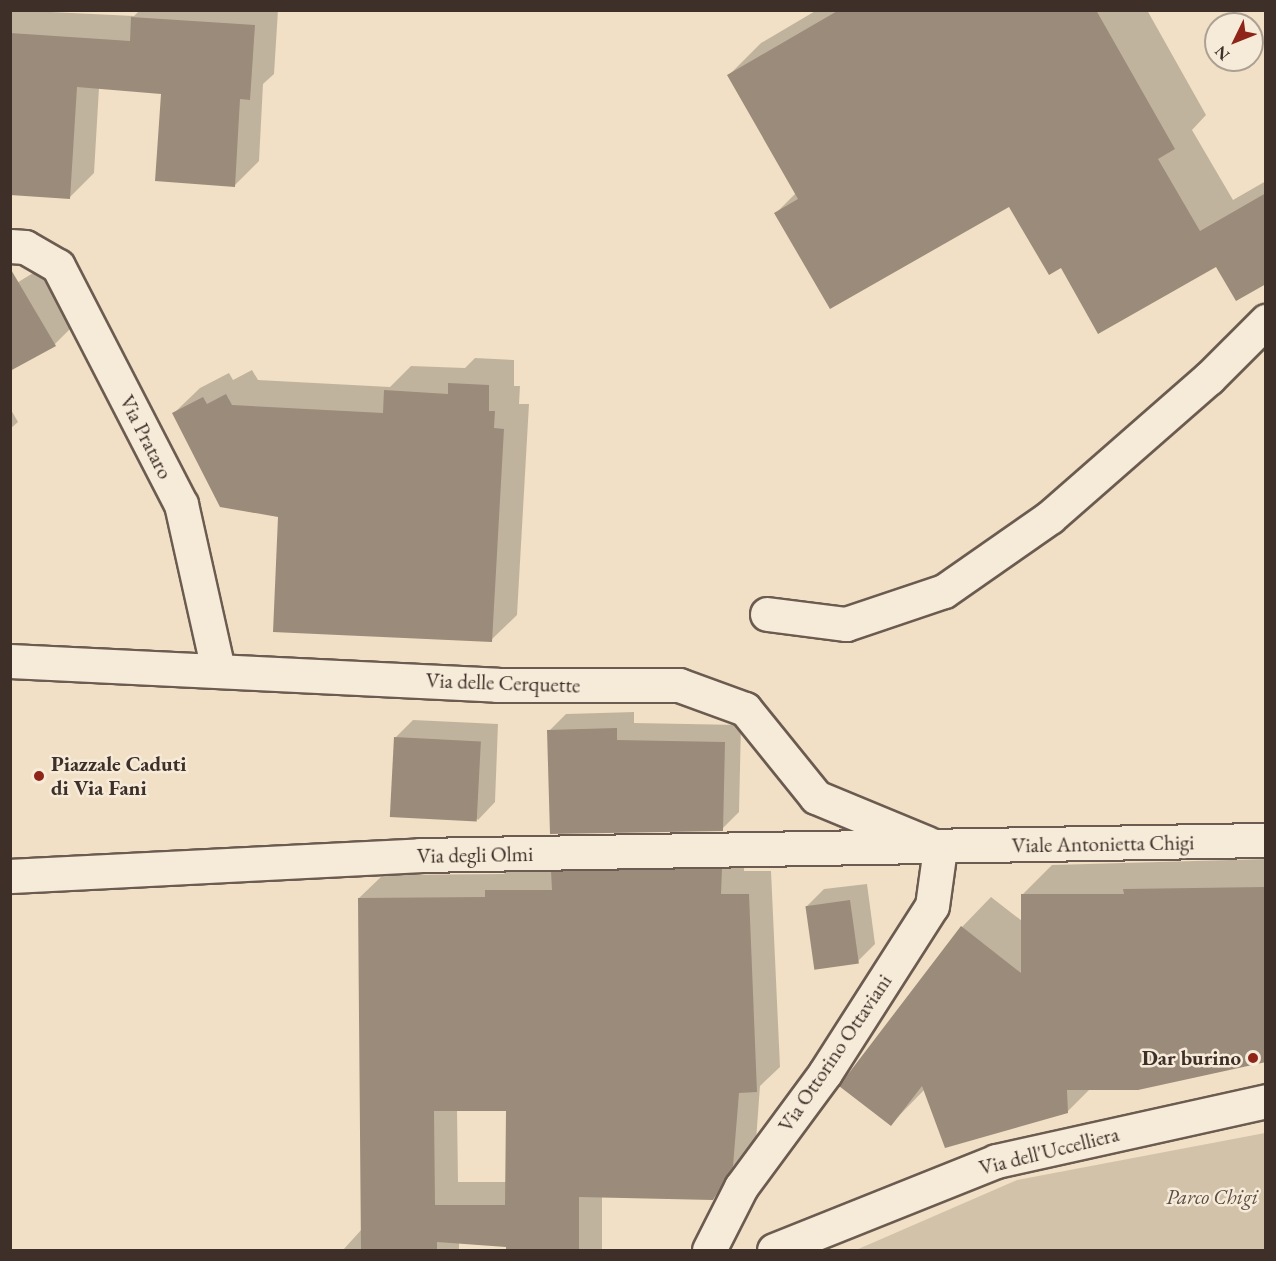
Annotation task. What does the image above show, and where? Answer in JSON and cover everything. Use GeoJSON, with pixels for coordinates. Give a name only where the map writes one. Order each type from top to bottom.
{"type":"FeatureCollection","features":[{"type":"Feature","properties":{"kind":"street","name":"Via Prataro"},"geometry":{"type":"LineString","coordinates":[[10,246],[26,247],[58,266],[181,504],[218,669]]}},
{"type":"Feature","properties":{"kind":"street"},"geometry":{"type":"LineString","coordinates":[[767,614],[846,624],[944,591],[1050,517],[1209,378],[1266,321]]}},
{"type":"Feature","properties":{"kind":"street","name":"Via delle Cerquette"},"geometry":{"type":"LineString","coordinates":[[10,661],[218,669],[497,685],[679,685],[745,709],[816,797],[940,848]]}},
{"type":"Feature","properties":{"kind":"street","name":"Viale Antonietta Chigi"},"geometry":{"type":"LineString","coordinates":[[940,848],[1266,840]]}},
{"type":"Feature","properties":{"kind":"street","name":"Via degli Olmi"},"geometry":{"type":"LineString","coordinates":[[10,876],[420,855],[940,848]]}},
{"type":"Feature","properties":{"kind":"street","name":"Via Ottorino Ottaviani"},"geometry":{"type":"LineString","coordinates":[[709,1251],[741,1187],[825,1073],[932,906],[940,848]]}},
{"type":"Feature","properties":{"kind":"street","name":"Via dell'Uccelliera"},"geometry":{"type":"LineString","coordinates":[[774,1251],[996,1161],[1266,1101]]}},
{"type":"Feature","properties":{"kind":"green space","name":"Parco Chigi"},"geometry":{"type":"Polygon","coordinates":[[[1265,1133],[1265,1250],[856,1250],[1017,1180],[1265,1133]]]}},
{"type":"Feature","properties":{"kind":"building"},"geometry":{"type":"Polygon","coordinates":[[[839,10],[1096,10],[1175,149],[1158,159],[1200,231],[1266,193],[1266,284],[1236,301],[1216,267],[1098,334],[1061,268],[1049,275],[1009,207],[830,309],[774,213],[798,199],[727,75],[839,10]]]}},
{"type":"Feature","properties":{"kind":"building"},"geometry":{"type":"Polygon","coordinates":[[[131,17],[255,25],[250,100],[240,99],[235,187],[155,181],[161,94],[77,87],[70,199],[10,195],[10,33],[130,41],[131,17]]]}},
{"type":"Feature","properties":{"kind":"building"},"geometry":{"type":"Polygon","coordinates":[[[10,268],[56,346],[10,371],[10,268]]]}},
{"type":"Feature","properties":{"kind":"building"},"geometry":{"type":"Polygon","coordinates":[[[448,383],[489,385],[489,411],[495,411],[494,428],[504,429],[492,642],[273,632],[278,517],[220,507],[172,413],[203,397],[207,404],[226,394],[232,405],[383,413],[384,390],[448,394],[448,383]]]}},
{"type":"Feature","properties":{"kind":"building"},"geometry":{"type":"Polygon","coordinates":[[[617,728],[617,740],[725,742],[723,831],[550,834],[547,730],[617,728]]]}},
{"type":"Feature","properties":{"kind":"building"},"geometry":{"type":"Polygon","coordinates":[[[394,737],[481,742],[477,821],[390,817],[394,737]]]}},
{"type":"Feature","properties":{"kind":"building"},"geometry":{"type":"Polygon","coordinates":[[[722,868],[721,894],[749,894],[757,1092],[739,1093],[733,1166],[713,1200],[579,1197],[579,1251],[506,1251],[506,1247],[437,1242],[437,1251],[361,1251],[358,898],[485,897],[485,890],[552,890],[551,871],[722,868]],[[434,1111],[435,1205],[505,1205],[506,1111],[434,1111]]]}},
{"type":"Feature","properties":{"kind":"building"},"geometry":{"type":"Polygon","coordinates":[[[1266,887],[1266,1062],[1138,1090],[1067,1090],[1068,1113],[945,1148],[922,1086],[891,1126],[839,1086],[961,926],[1021,973],[1021,894],[1124,894],[1123,889],[1266,887]]]}},
{"type":"Feature","properties":{"kind":"building"},"geometry":{"type":"Polygon","coordinates":[[[850,900],[859,963],[814,970],[805,906],[850,900]]]}},
{"type":"Feature","properties":{"kind":"place","name":"Piazzale Caduti di Via Fani"},"geometry":{"type":"Point","coordinates":[39,776]}},
{"type":"Feature","properties":{"kind":"place","name":"Dar burino"},"geometry":{"type":"Point","coordinates":[1253,1058]}}]}
